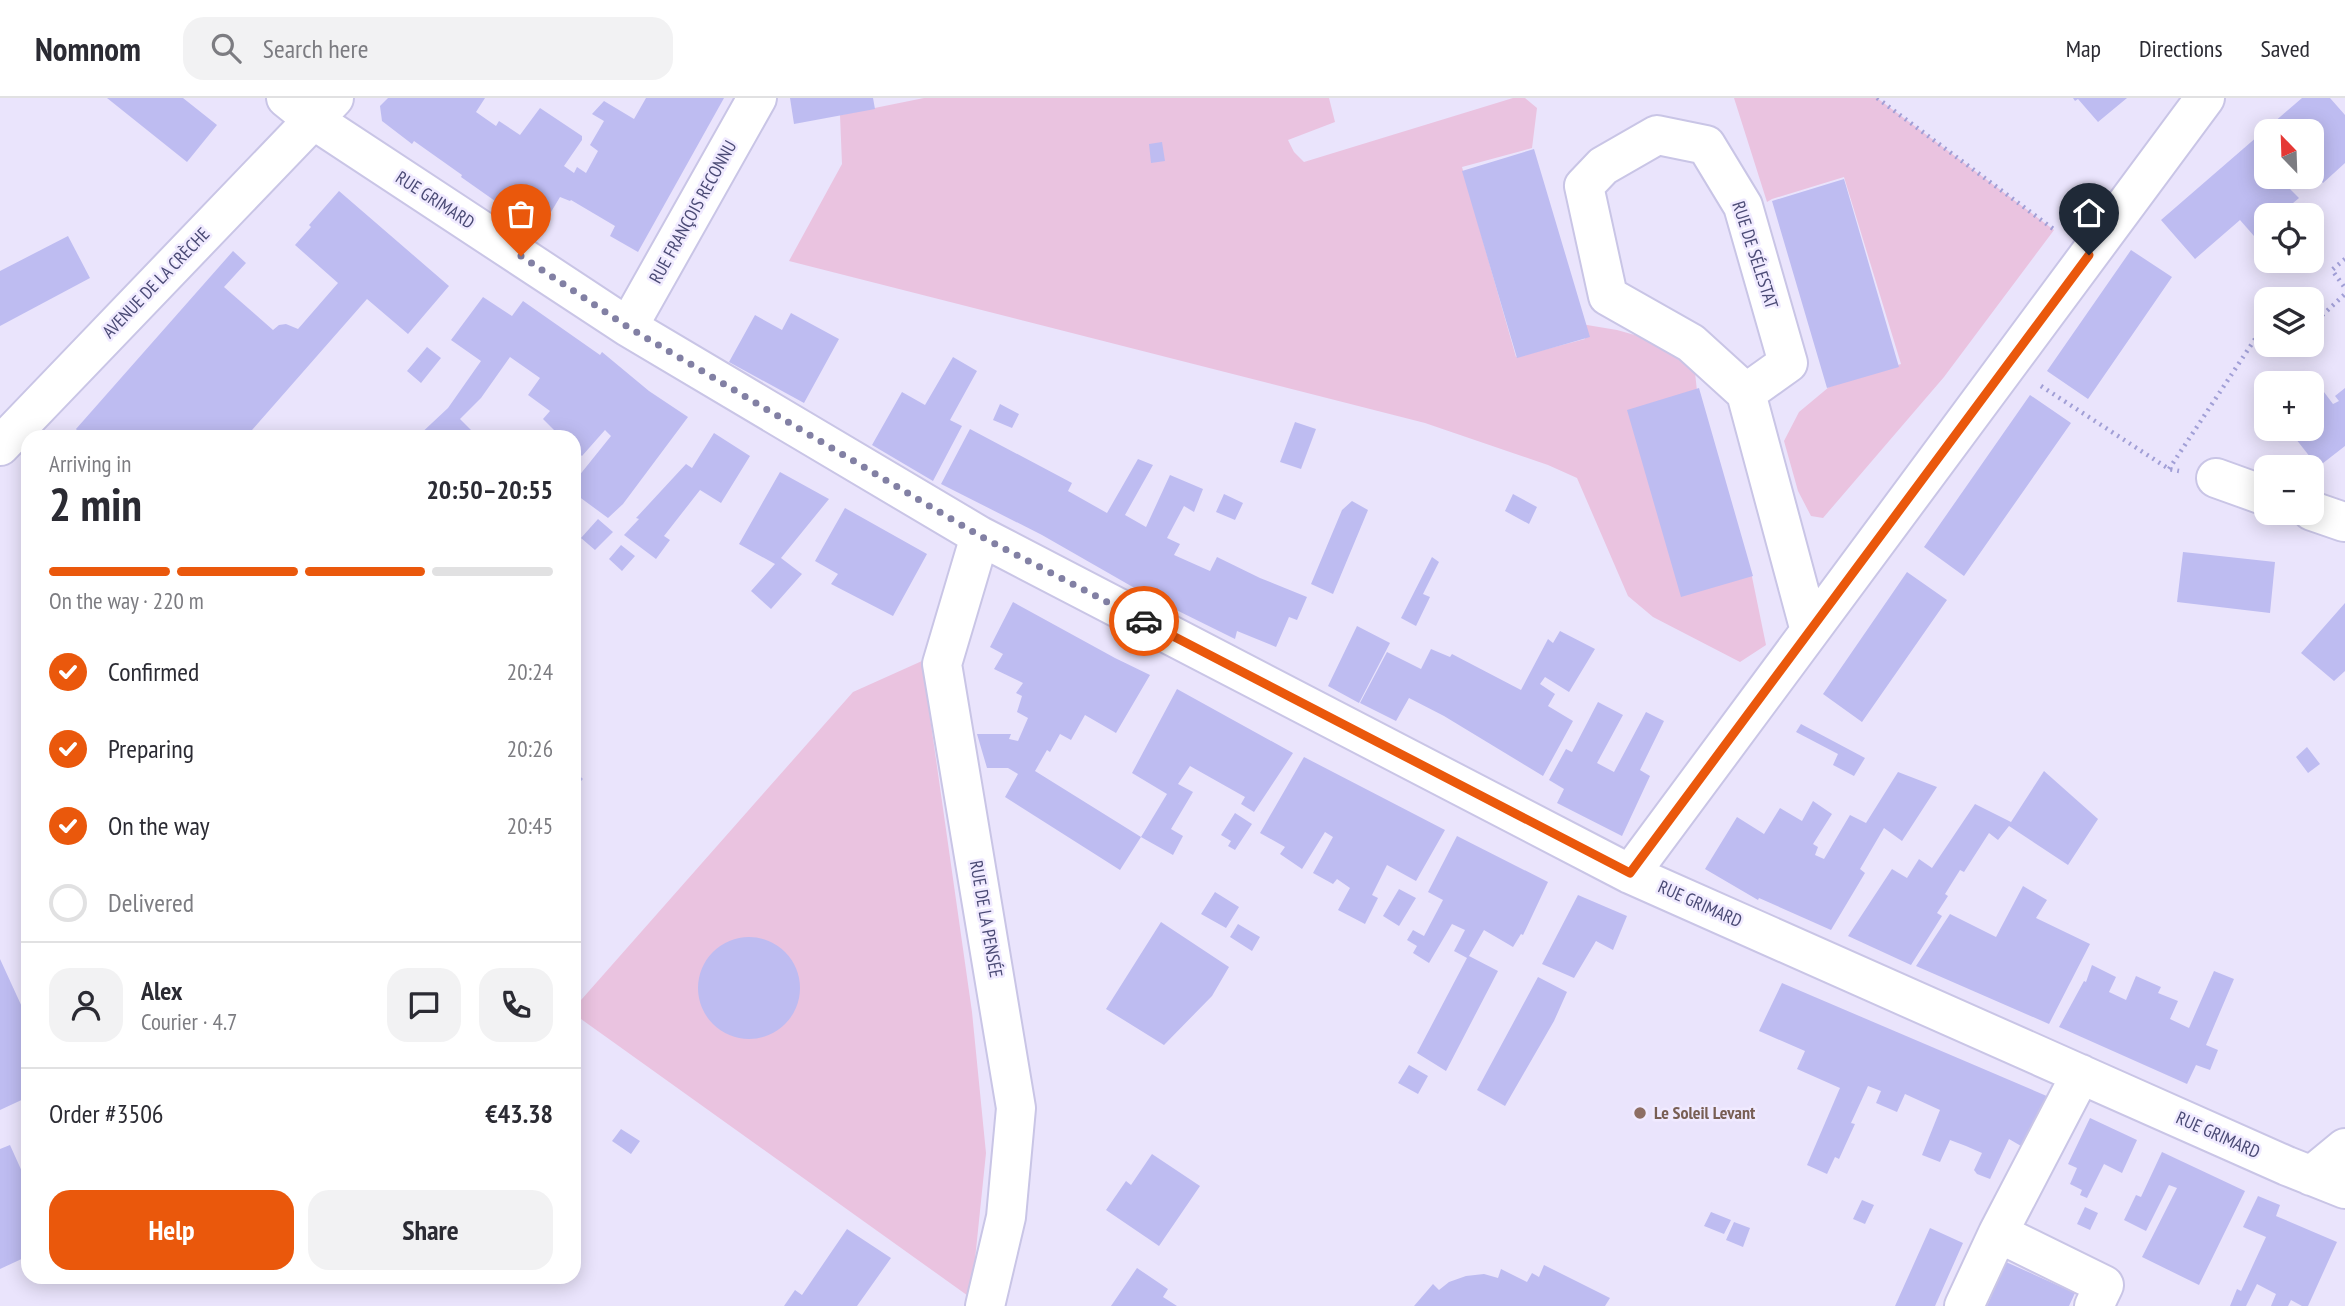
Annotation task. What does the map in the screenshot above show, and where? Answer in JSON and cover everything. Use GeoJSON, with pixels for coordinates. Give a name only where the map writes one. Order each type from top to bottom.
{"type":"FeatureCollection","features":[{"type":"Feature","properties":{"kind":"street","name":"RUE FRANÇOIS RECONNU"},"geometry":{"type":"LineString","coordinates":[[628,327],[757,98]]}},
{"type":"Feature","properties":{"kind":"street"},"geometry":{"type":"LineString","coordinates":[[1630,873],[2205,98]]}},
{"type":"Feature","properties":{"kind":"street","name":"RUE GRIMARD"},"geometry":{"type":"LineString","coordinates":[[311,105],[628,327],[980,536],[1630,873],[2328,1182]]}},
{"type":"Feature","properties":{"kind":"street","name":"AVENUE DE LA CRÈCHE"},"geometry":{"type":"LineString","coordinates":[[0,446],[311,105]]}},
{"type":"Feature","properties":{"kind":"street","name":"RUE DE SÉLESTAT"},"geometry":{"type":"LineString","coordinates":[[1657,135],[1706,145],[1743,206],[1788,363],[1746,393],[1691,343],[1608,296],[1584,186],[1603,166],[1657,135]]}},
{"type":"Feature","properties":{"kind":"street"},"geometry":{"type":"LineString","coordinates":[[1746,393],[1810,631]]}},
{"type":"Feature","properties":{"kind":"street"},"geometry":{"type":"LineString","coordinates":[[2216,478],[2254,492]]}},
{"type":"Feature","properties":{"kind":"street"},"geometry":{"type":"LineString","coordinates":[[2324,515],[2345,522]]}},
{"type":"Feature","properties":{"kind":"street","name":"RUE DE LA PENSÉE"},"geometry":{"type":"LineString","coordinates":[[980,536],[942,664],[1016,1108],[1006,1217],[985,1306]]}},
{"type":"Feature","properties":{"kind":"street"},"geometry":{"type":"LineString","coordinates":[[1964,1306],[1998,1233],[2081,1074]]}},
{"type":"Feature","properties":{"kind":"street"},"geometry":{"type":"LineString","coordinates":[[2328,1182],[2345,1149]]}},
{"type":"Feature","properties":{"kind":"street"},"geometry":{"type":"LineString","coordinates":[[1998,1233],[2104,1285],[2094,1306]]}},
{"type":"Feature","properties":{"kind":"path"},"geometry":{"type":"LineString","coordinates":[[1877,98],[2089,255]]}},
{"type":"Feature","properties":{"kind":"path"},"geometry":{"type":"LineString","coordinates":[[2345,259],[2332,270],[2345,289]]}},
{"type":"Feature","properties":{"kind":"path"},"geometry":{"type":"LineString","coordinates":[[2324,314],[2345,294]]}},
{"type":"Feature","properties":{"kind":"path"},"geometry":{"type":"LineString","coordinates":[[2169,470],[2254,341]]}},
{"type":"Feature","properties":{"kind":"path"},"geometry":{"type":"LineString","coordinates":[[2008,364],[2169,470],[2216,478]]}},
{"type":"Feature","properties":{"kind":"shaded area"},"geometry":{"type":"Polygon","coordinates":[[[924,98],[1329,98],[1335,122],[1288,140],[1294,152],[1304,162],[1513,98],[1525,98],[1537,108],[1532,148],[1462,167],[1516,357],[1585,339],[1581,324],[1617,330],[1656,341],[1694,363],[1697,391],[1751,572],[1766,645],[1740,662],[1653,617],[1628,596],[1577,478],[1548,465],[1425,423],[789,261],[842,164],[840,115],[924,98]]]}},
{"type":"Feature","properties":{"kind":"shaded area"},"geometry":{"type":"Polygon","coordinates":[[[1734,98],[1877,98],[2054,230],[1944,377],[1823,518],[1811,516],[1798,491],[1784,441],[1799,412],[1829,387],[1901,364],[1844,177],[1767,202],[1734,98]]]}},
{"type":"Feature","properties":{"kind":"shaded area"},"geometry":{"type":"Polygon","coordinates":[[[922,661],[972,1012],[986,1153],[971,1298],[581,1019],[581,1000],[853,692],[922,661]]]}},
{"type":"Feature","properties":{"kind":"building"},"geometry":{"type":"Polygon","coordinates":[[[107,98],[183,98],[217,125],[187,162],[107,98]]]}},
{"type":"Feature","properties":{"kind":"building"},"geometry":{"type":"Polygon","coordinates":[[[388,98],[485,98],[476,112],[496,126],[499,121],[520,135],[540,108],[582,136],[564,166],[574,173],[577,167],[586,173],[598,151],[590,145],[604,121],[592,114],[604,101],[634,119],[646,98],[724,98],[638,252],[610,236],[615,226],[571,200],[560,197],[539,232],[414,141],[412,144],[382,121],[380,106],[388,98]]]}},
{"type":"Feature","properties":{"kind":"building"},"geometry":{"type":"Polygon","coordinates":[[[790,98],[873,98],[875,109],[794,124],[790,98]]]}},
{"type":"Feature","properties":{"kind":"building"},"geometry":{"type":"Polygon","coordinates":[[[2073,98],[2127,98],[2098,122],[2078,99],[2075,101],[2073,98]]]}},
{"type":"Feature","properties":{"kind":"building"},"geometry":{"type":"Polygon","coordinates":[[[2302,98],[2330,98],[2345,115],[2345,163],[2324,182],[2324,119],[2278,119],[2302,98]]]}},
{"type":"Feature","properties":{"kind":"building"},"geometry":{"type":"Polygon","coordinates":[[[2254,140],[2254,189],[2290,189],[2299,198],[2293,203],[2254,203],[2254,236],[2240,220],[2195,259],[2161,220],[2254,140]]]}},
{"type":"Feature","properties":{"kind":"building"},"geometry":{"type":"Polygon","coordinates":[[[1162,142],[1165,161],[1151,163],[1149,144],[1162,142]]]}},
{"type":"Feature","properties":{"kind":"building"},"geometry":{"type":"Polygon","coordinates":[[[1534,149],[1590,337],[1517,358],[1462,171],[1534,149]]]}},
{"type":"Feature","properties":{"kind":"building"},"geometry":{"type":"Polygon","coordinates":[[[1844,179],[1899,367],[1827,388],[1772,201],[1844,179]]]}},
{"type":"Feature","properties":{"kind":"building"},"geometry":{"type":"Polygon","coordinates":[[[339,191],[449,286],[408,334],[367,299],[252,430],[77,430],[233,251],[246,263],[224,287],[273,330],[286,324],[298,329],[338,283],[295,245],[311,227],[309,225],[339,191]]]}},
{"type":"Feature","properties":{"kind":"building"},"geometry":{"type":"Polygon","coordinates":[[[68,236],[90,278],[0,326],[0,271],[68,236]]]}},
{"type":"Feature","properties":{"kind":"building"},"geometry":{"type":"Polygon","coordinates":[[[2131,250],[2172,277],[2088,399],[2047,371],[2131,250]]]}},
{"type":"Feature","properties":{"kind":"building"},"geometry":{"type":"Polygon","coordinates":[[[483,297],[512,316],[523,301],[600,355],[602,352],[649,391],[688,417],[623,504],[608,518],[581,498],[581,473],[611,436],[605,430],[582,456],[581,430],[554,430],[543,419],[550,411],[528,395],[540,378],[510,357],[481,398],[460,419],[471,430],[425,430],[448,408],[481,361],[451,340],[483,297]]]}},
{"type":"Feature","properties":{"kind":"building"},"geometry":{"type":"Polygon","coordinates":[[[791,313],[839,339],[804,403],[729,362],[755,315],[782,330],[791,313]]]}},
{"type":"Feature","properties":{"kind":"building"},"geometry":{"type":"Polygon","coordinates":[[[427,347],[441,358],[421,383],[407,371],[427,347]]]}},
{"type":"Feature","properties":{"kind":"building"},"geometry":{"type":"Polygon","coordinates":[[[953,357],[977,371],[950,420],[962,426],[933,481],[872,445],[902,392],[925,405],[953,357]]]}},
{"type":"Feature","properties":{"kind":"building"},"geometry":{"type":"Polygon","coordinates":[[[1699,388],[1753,576],[1681,597],[1627,410],[1699,388]]]}},
{"type":"Feature","properties":{"kind":"building"},"geometry":{"type":"Polygon","coordinates":[[[2345,388],[2345,446],[2324,462],[2324,455],[2309,455],[2297,441],[2324,441],[2324,392],[2333,404],[2339,401],[2335,396],[2345,388]]]}},
{"type":"Feature","properties":{"kind":"building"},"geometry":{"type":"Polygon","coordinates":[[[2030,395],[2071,423],[1964,576],[1924,547],[2030,395]]]}},
{"type":"Feature","properties":{"kind":"building"},"geometry":{"type":"Polygon","coordinates":[[[1000,404],[1019,414],[1012,428],[993,420],[1000,404]]]}},
{"type":"Feature","properties":{"kind":"building"},"geometry":{"type":"Polygon","coordinates":[[[1295,422],[1316,429],[1301,469],[1280,462],[1295,422]]]}},
{"type":"Feature","properties":{"kind":"building"},"geometry":{"type":"Polygon","coordinates":[[[970,429],[1072,483],[1068,491],[1107,513],[1138,459],[1153,465],[1125,515],[1146,527],[1170,475],[1203,489],[1194,512],[1184,506],[1167,538],[1180,544],[1174,555],[1210,571],[1217,557],[1307,597],[1297,620],[1289,617],[1276,647],[1237,631],[1235,639],[1152,598],[1042,535],[941,484],[970,429]]]}},
{"type":"Feature","properties":{"kind":"building"},"geometry":{"type":"Polygon","coordinates":[[[714,433],[750,456],[721,503],[700,490],[664,536],[670,540],[656,559],[624,535],[639,519],[636,518],[686,464],[692,468],[714,433]]]}},
{"type":"Feature","properties":{"kind":"building"},"geometry":{"type":"Polygon","coordinates":[[[780,472],[829,499],[781,558],[802,574],[771,609],[751,591],[775,564],[739,544],[780,472]]]}},
{"type":"Feature","properties":{"kind":"building"},"geometry":{"type":"Polygon","coordinates":[[[1224,494],[1243,503],[1235,520],[1216,512],[1224,494]]]}},
{"type":"Feature","properties":{"kind":"building"},"geometry":{"type":"Polygon","coordinates":[[[1513,494],[1537,507],[1529,524],[1505,511],[1513,494]]]}},
{"type":"Feature","properties":{"kind":"building"},"geometry":{"type":"Polygon","coordinates":[[[1352,501],[1368,510],[1333,594],[1311,584],[1342,510],[1352,501]]]}},
{"type":"Feature","properties":{"kind":"building"},"geometry":{"type":"Polygon","coordinates":[[[845,508],[927,554],[893,616],[831,584],[838,574],[815,561],[845,508]]]}},
{"type":"Feature","properties":{"kind":"building"},"geometry":{"type":"Polygon","coordinates":[[[598,519],[613,532],[595,550],[581,538],[598,519]]]}},
{"type":"Feature","properties":{"kind":"building"},"geometry":{"type":"Polygon","coordinates":[[[621,545],[635,556],[622,571],[609,559],[621,545]]]}},
{"type":"Feature","properties":{"kind":"building"},"geometry":{"type":"Polygon","coordinates":[[[2183,552],[2275,562],[2270,613],[2177,602],[2183,552]]]}},
{"type":"Feature","properties":{"kind":"building"},"geometry":{"type":"Polygon","coordinates":[[[1432,557],[1439,562],[1423,594],[1430,597],[1416,626],[1401,618],[1432,557]]]}},
{"type":"Feature","properties":{"kind":"building"},"geometry":{"type":"Polygon","coordinates":[[[1907,572],[1947,600],[1862,722],[1823,694],[1907,572]]]}},
{"type":"Feature","properties":{"kind":"building"},"geometry":{"type":"Polygon","coordinates":[[[1013,602],[1150,675],[1116,733],[1085,715],[1071,740],[1060,734],[1035,771],[1141,837],[1120,870],[1005,797],[1018,774],[1008,768],[987,768],[977,734],[1011,734],[1009,739],[1018,741],[1028,718],[1017,712],[1022,696],[1016,693],[1023,683],[994,669],[1003,654],[990,647],[1013,602]]]}},
{"type":"Feature","properties":{"kind":"building"},"geometry":{"type":"Polygon","coordinates":[[[2345,603],[2345,671],[2334,681],[2301,653],[2345,603]]]}},
{"type":"Feature","properties":{"kind":"building"},"geometry":{"type":"Polygon","coordinates":[[[1357,626],[1390,643],[1359,703],[1328,686],[1357,626]]]}},
{"type":"Feature","properties":{"kind":"building"},"geometry":{"type":"Polygon","coordinates":[[[1560,631],[1595,649],[1569,692],[1545,677],[1540,684],[1555,694],[1548,706],[1573,721],[1543,776],[1409,698],[1396,721],[1360,703],[1387,652],[1421,669],[1431,649],[1450,657],[1452,654],[1521,690],[1548,639],[1553,643],[1560,631]]]}},
{"type":"Feature","properties":{"kind":"building"},"geometry":{"type":"Polygon","coordinates":[[[1177,689],[1293,753],[1254,812],[1241,804],[1245,797],[1190,766],[1178,784],[1193,792],[1171,829],[1183,836],[1173,855],[1141,837],[1167,794],[1132,773],[1177,689]]]}},
{"type":"Feature","properties":{"kind":"building"},"geometry":{"type":"Polygon","coordinates":[[[1598,702],[1623,715],[1597,763],[1614,772],[1646,712],[1664,721],[1640,770],[1650,776],[1622,836],[1557,803],[1564,789],[1549,780],[1566,749],[1572,752],[1598,702]]]}},
{"type":"Feature","properties":{"kind":"building"},"geometry":{"type":"Polygon","coordinates":[[[1801,724],[1865,758],[1854,776],[1833,765],[1838,754],[1796,732],[1801,724]]]}},
{"type":"Feature","properties":{"kind":"building"},"geometry":{"type":"Polygon","coordinates":[[[2307,747],[2320,764],[2308,773],[2296,757],[2307,747]]]}},
{"type":"Feature","properties":{"kind":"building"},"geometry":{"type":"Polygon","coordinates":[[[1304,757],[1445,830],[1416,881],[1387,865],[1372,895],[1378,898],[1365,924],[1338,910],[1350,888],[1337,879],[1333,884],[1313,873],[1333,837],[1325,832],[1302,869],[1280,854],[1285,847],[1260,833],[1304,757]]]}},
{"type":"Feature","properties":{"kind":"building"},"geometry":{"type":"Polygon","coordinates":[[[2044,771],[2098,819],[2068,865],[2009,826],[1998,840],[1989,833],[1964,872],[1960,870],[1937,913],[1942,916],[1911,965],[1848,936],[1892,869],[1907,878],[1919,859],[1932,868],[1975,804],[2011,822],[2044,771]]]}},
{"type":"Feature","properties":{"kind":"building"},"geometry":{"type":"Polygon","coordinates":[[[1898,772],[1937,787],[1902,841],[1884,828],[1860,869],[1865,873],[1831,930],[1759,898],[1758,900],[1705,869],[1737,817],[1764,834],[1780,808],[1802,821],[1813,801],[1832,814],[1813,844],[1818,847],[1815,855],[1824,859],[1850,815],[1866,823],[1898,772]]]}},
{"type":"Feature","properties":{"kind":"building"},"geometry":{"type":"Polygon","coordinates":[[[1235,813],[1252,824],[1235,850],[1228,846],[1231,841],[1221,835],[1235,813]]]}},
{"type":"Feature","properties":{"kind":"building"},"geometry":{"type":"Polygon","coordinates":[[[1457,836],[1548,882],[1523,935],[1521,934],[1513,947],[1484,930],[1469,956],[1498,971],[1446,1071],[1417,1053],[1467,958],[1454,951],[1465,930],[1452,924],[1429,963],[1413,953],[1417,946],[1407,940],[1413,930],[1424,936],[1443,900],[1428,892],[1457,836]]]}},
{"type":"Feature","properties":{"kind":"building"},"geometry":{"type":"Polygon","coordinates":[[[2023,886],[2047,900],[2036,918],[2090,944],[2049,1024],[1916,966],[1950,914],[1996,937],[2023,886]]]}},
{"type":"Feature","properties":{"kind":"building"},"geometry":{"type":"Polygon","coordinates":[[[1399,889],[1416,898],[1399,926],[1383,916],[1399,889]]]}},
{"type":"Feature","properties":{"kind":"building"},"geometry":{"type":"Polygon","coordinates":[[[1215,892],[1239,907],[1226,928],[1201,914],[1215,892]]]}},
{"type":"Feature","properties":{"kind":"building"},"geometry":{"type":"Polygon","coordinates":[[[1578,895],[1627,916],[1613,950],[1596,941],[1574,978],[1542,964],[1578,895]]]}},
{"type":"Feature","properties":{"kind":"building"},"geometry":{"type":"Polygon","coordinates":[[[1161,922],[1229,967],[1212,996],[1164,1045],[1106,1009],[1161,922]]]}},
{"type":"Feature","properties":{"kind":"building"},"geometry":{"type":"Polygon","coordinates":[[[1238,924],[1260,937],[1252,951],[1230,937],[1238,924]]]}},
{"type":"Feature","properties":{"kind":"building"},"geometry":{"type":"Polygon","coordinates":[[[749,937],[769,940],[792,959],[797,968],[800,988],[797,1008],[778,1031],[769,1036],[749,1039],[729,1036],[706,1017],[701,1008],[698,988],[701,968],[720,945],[729,940],[749,937]]]}},
{"type":"Feature","properties":{"kind":"building"},"geometry":{"type":"Polygon","coordinates":[[[0,959],[21,1005],[21,1100],[0,1110],[0,959]]]}},
{"type":"Feature","properties":{"kind":"building"},"geometry":{"type":"Polygon","coordinates":[[[2092,965],[2116,977],[2109,992],[2126,1000],[2136,976],[2161,987],[2158,993],[2178,1001],[2170,1019],[2189,1028],[2214,971],[2234,979],[2206,1045],[2218,1050],[2210,1070],[2196,1065],[2187,1084],[2059,1027],[2084,981],[2086,982],[2092,965]]]}},
{"type":"Feature","properties":{"kind":"building"},"geometry":{"type":"Polygon","coordinates":[[[1538,977],[1567,992],[1554,1021],[1505,1106],[1477,1090],[1538,977]]]}},
{"type":"Feature","properties":{"kind":"building"},"geometry":{"type":"Polygon","coordinates":[[[1782,983],[2056,1100],[2033,1153],[2009,1139],[1990,1179],[1974,1170],[1982,1153],[1950,1140],[1940,1162],[1922,1155],[1940,1110],[1905,1094],[1897,1112],[1876,1103],[1881,1091],[1868,1086],[1851,1123],[1855,1124],[1839,1159],[1835,1157],[1827,1174],[1807,1165],[1840,1088],[1797,1069],[1805,1051],[1759,1031],[1782,983]]]}},
{"type":"Feature","properties":{"kind":"building"},"geometry":{"type":"Polygon","coordinates":[[[1409,1065],[1428,1076],[1418,1094],[1398,1083],[1409,1065]]]}},
{"type":"Feature","properties":{"kind":"building"},"geometry":{"type":"Polygon","coordinates":[[[2090,1118],[2137,1140],[2122,1173],[2104,1164],[2087,1198],[2080,1195],[2082,1190],[2070,1184],[2077,1168],[2068,1164],[2090,1118]]]}},
{"type":"Feature","properties":{"kind":"building"},"geometry":{"type":"Polygon","coordinates":[[[621,1129],[640,1141],[631,1154],[612,1141],[621,1129]]]}},
{"type":"Feature","properties":{"kind":"building"},"geometry":{"type":"Polygon","coordinates":[[[10,1145],[21,1169],[21,1259],[0,1269],[0,1149],[10,1145]]]}},
{"type":"Feature","properties":{"kind":"building"},"geometry":{"type":"Polygon","coordinates":[[[2162,1152],[2245,1191],[2199,1285],[2142,1257],[2177,1188],[2169,1185],[2146,1231],[2124,1220],[2136,1195],[2141,1197],[2162,1152]]]}},
{"type":"Feature","properties":{"kind":"building"},"geometry":{"type":"Polygon","coordinates":[[[1152,1154],[1200,1186],[1159,1246],[1106,1210],[1126,1181],[1131,1185],[1152,1154]]]}},
{"type":"Feature","properties":{"kind":"building"},"geometry":{"type":"Polygon","coordinates":[[[2258,1196],[2280,1205],[2276,1216],[2337,1242],[2308,1306],[2291,1300],[2288,1306],[2271,1306],[2276,1294],[2257,1284],[2246,1306],[2230,1306],[2237,1289],[2241,1291],[2266,1237],[2243,1227],[2258,1196]]]}},
{"type":"Feature","properties":{"kind":"building"},"geometry":{"type":"Polygon","coordinates":[[[1862,1200],[1874,1205],[1865,1224],[1853,1219],[1862,1200]]]}},
{"type":"Feature","properties":{"kind":"building"},"geometry":{"type":"Polygon","coordinates":[[[2085,1207],[2098,1213],[2090,1230],[2077,1224],[2085,1207]]]}},
{"type":"Feature","properties":{"kind":"building"},"geometry":{"type":"Polygon","coordinates":[[[1711,1212],[1731,1220],[1724,1234],[1704,1226],[1711,1212]]]}},
{"type":"Feature","properties":{"kind":"building"},"geometry":{"type":"Polygon","coordinates":[[[1734,1222],[1750,1228],[1743,1247],[1726,1240],[1734,1222]]]}},
{"type":"Feature","properties":{"kind":"building"},"geometry":{"type":"Polygon","coordinates":[[[1930,1228],[1963,1243],[1935,1306],[1895,1306],[1930,1228]]]}},
{"type":"Feature","properties":{"kind":"building"},"geometry":{"type":"Polygon","coordinates":[[[847,1229],[891,1258],[857,1306],[784,1306],[795,1290],[802,1295],[847,1229]]]}},
{"type":"Feature","properties":{"kind":"building"},"geometry":{"type":"Polygon","coordinates":[[[2006,1262],[2075,1293],[2069,1306],[1987,1306],[2006,1262]]]}},
{"type":"Feature","properties":{"kind":"building"},"geometry":{"type":"Polygon","coordinates":[[[1544,1265],[1610,1298],[1605,1306],[1414,1306],[1433,1284],[1439,1290],[1449,1282],[1466,1276],[1484,1274],[1498,1278],[1501,1269],[1527,1282],[1532,1273],[1539,1277],[1544,1265]]]}},
{"type":"Feature","properties":{"kind":"building"},"geometry":{"type":"Polygon","coordinates":[[[1137,1268],[1168,1289],[1163,1297],[1177,1306],[1111,1306],[1137,1268]]]}},
{"type":"Feature","properties":{"kind":"way so far"},"geometry":{"type":"LineString","coordinates":[[521,256],[628,327],[980,536],[1144,621]]}},
{"type":"Feature","properties":{"kind":"place","name":"Le Soleil Levant"},"geometry":{"type":"Point","coordinates":[1640,1113]}},
{"type":"Feature","properties":{"kind":"route"},"geometry":{"type":"LineString","coordinates":[[1144,621],[1630,873],[2089,255]]}}]}
